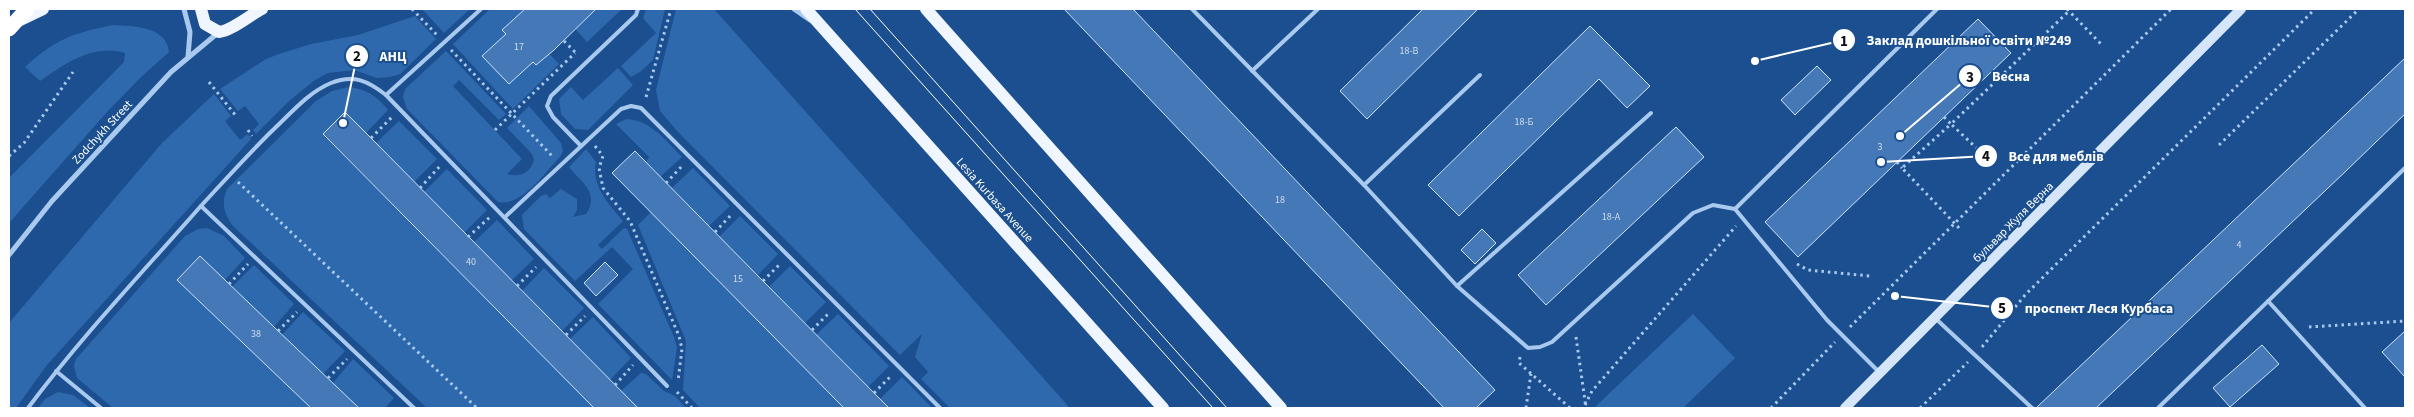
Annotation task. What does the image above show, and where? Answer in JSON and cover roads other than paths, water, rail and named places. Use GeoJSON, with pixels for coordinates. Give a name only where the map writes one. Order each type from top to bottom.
{"type":"FeatureCollection","features":[{"type":"Feature","properties":{"kind":"highway"},"geometry":{"type":"LineString","coordinates":[[11,26],[27,9]]}},
{"type":"Feature","properties":{"kind":"main road"},"geometry":{"type":"LineString","coordinates":[[11,26],[43,9]]}},
{"type":"Feature","properties":{"kind":"main road"},"geometry":{"type":"LineString","coordinates":[[201,9],[205,24],[220,32],[230,30],[240,15],[262,9]]}},
{"type":"Feature","properties":{"kind":"main road","name":"Lesia Kurbasa Avenue"},"geometry":{"type":"LineString","coordinates":[[806,9],[1163,408]]}},
{"type":"Feature","properties":{"kind":"main road"},"geometry":{"type":"LineString","coordinates":[[926,9],[1281,408]]}},
{"type":"Feature","properties":{"kind":"street"},"geometry":{"type":"LineString","coordinates":[[184,9],[190,32],[188,58]]}},
{"type":"Feature","properties":{"kind":"street"},"geometry":{"type":"LineString","coordinates":[[794,9],[822,28]]}},
{"type":"Feature","properties":{"kind":"street","name":"бульвар Жуля Верна"},"geometry":{"type":"LineString","coordinates":[[1844,408],[2241,9]]}},
{"type":"Feature","properties":{"kind":"street","name":"Zodchykh Street"},"geometry":{"type":"LineString","coordinates":[[9,255],[52,201],[171,72],[220,32]]}},
{"type":"Feature","properties":{"kind":"lane"},"geometry":{"type":"LineString","coordinates":[[386,95],[481,9]]}},
{"type":"Feature","properties":{"kind":"lane"},"geometry":{"type":"LineString","coordinates":[[581,146],[553,117],[547,106],[551,96],[636,15],[638,9]]}},
{"type":"Feature","properties":{"kind":"lane"},"geometry":{"type":"LineString","coordinates":[[1192,9],[1364,184],[1457,286],[1528,348],[1552,342],[1693,213],[1713,206],[1735,208],[1827,320],[1880,373]]}},
{"type":"Feature","properties":{"kind":"lane"},"geometry":{"type":"LineString","coordinates":[[1252,71],[1318,9]]}},
{"type":"Feature","properties":{"kind":"lane"},"geometry":{"type":"LineString","coordinates":[[1735,208],[1937,9]]}},
{"type":"Feature","properties":{"kind":"lane"},"geometry":{"type":"LineString","coordinates":[[1364,184],[1480,75]]}},
{"type":"Feature","properties":{"kind":"lane"},"geometry":{"type":"LineString","coordinates":[[28,408],[56,371],[145,267],[229,174],[296,107],[331,83],[348,79],[369,82],[386,95],[667,386]]}},
{"type":"Feature","properties":{"kind":"lane"},"geometry":{"type":"LineString","coordinates":[[505,217],[621,109],[631,106],[641,108],[940,408]]}},
{"type":"Feature","properties":{"kind":"lane"},"geometry":{"type":"LineString","coordinates":[[1457,286],[1651,113]]}},
{"type":"Feature","properties":{"kind":"lane"},"geometry":{"type":"LineString","coordinates":[[2158,408],[2405,168]]}},
{"type":"Feature","properties":{"kind":"lane"},"geometry":{"type":"LineString","coordinates":[[201,206],[414,408]]}},
{"type":"Feature","properties":{"kind":"lane"},"geometry":{"type":"LineString","coordinates":[[2268,301],[2365,408]]}},
{"type":"Feature","properties":{"kind":"lane"},"geometry":{"type":"LineString","coordinates":[[1935,318],[2032,408]]}},
{"type":"Feature","properties":{"kind":"lane"},"geometry":{"type":"LineString","coordinates":[[56,371],[101,408]]}},
{"type":"Feature","properties":{"kind":"tram line"},"geometry":{"type":"LineString","coordinates":[[855,9],[1213,408]]}},
{"type":"Feature","properties":{"kind":"tram line"},"geometry":{"type":"LineString","coordinates":[[870,9],[1227,408]]}},
{"type":"Feature","properties":{"kind":"place","name":"Заклад дошкільної освіти №249"},"geometry":{"type":"Point","coordinates":[1755,61]}},
{"type":"Feature","properties":{"kind":"place","name":"АНЦ"},"geometry":{"type":"Point","coordinates":[343,123]}},
{"type":"Feature","properties":{"kind":"place","name":"Весна"},"geometry":{"type":"Point","coordinates":[1900,136]}},
{"type":"Feature","properties":{"kind":"place","name":"Все для меблів"},"geometry":{"type":"Point","coordinates":[1881,162]}},
{"type":"Feature","properties":{"kind":"place","name":"проспект Леся Курбаса"},"geometry":{"type":"Point","coordinates":[1895,296]}}]}
